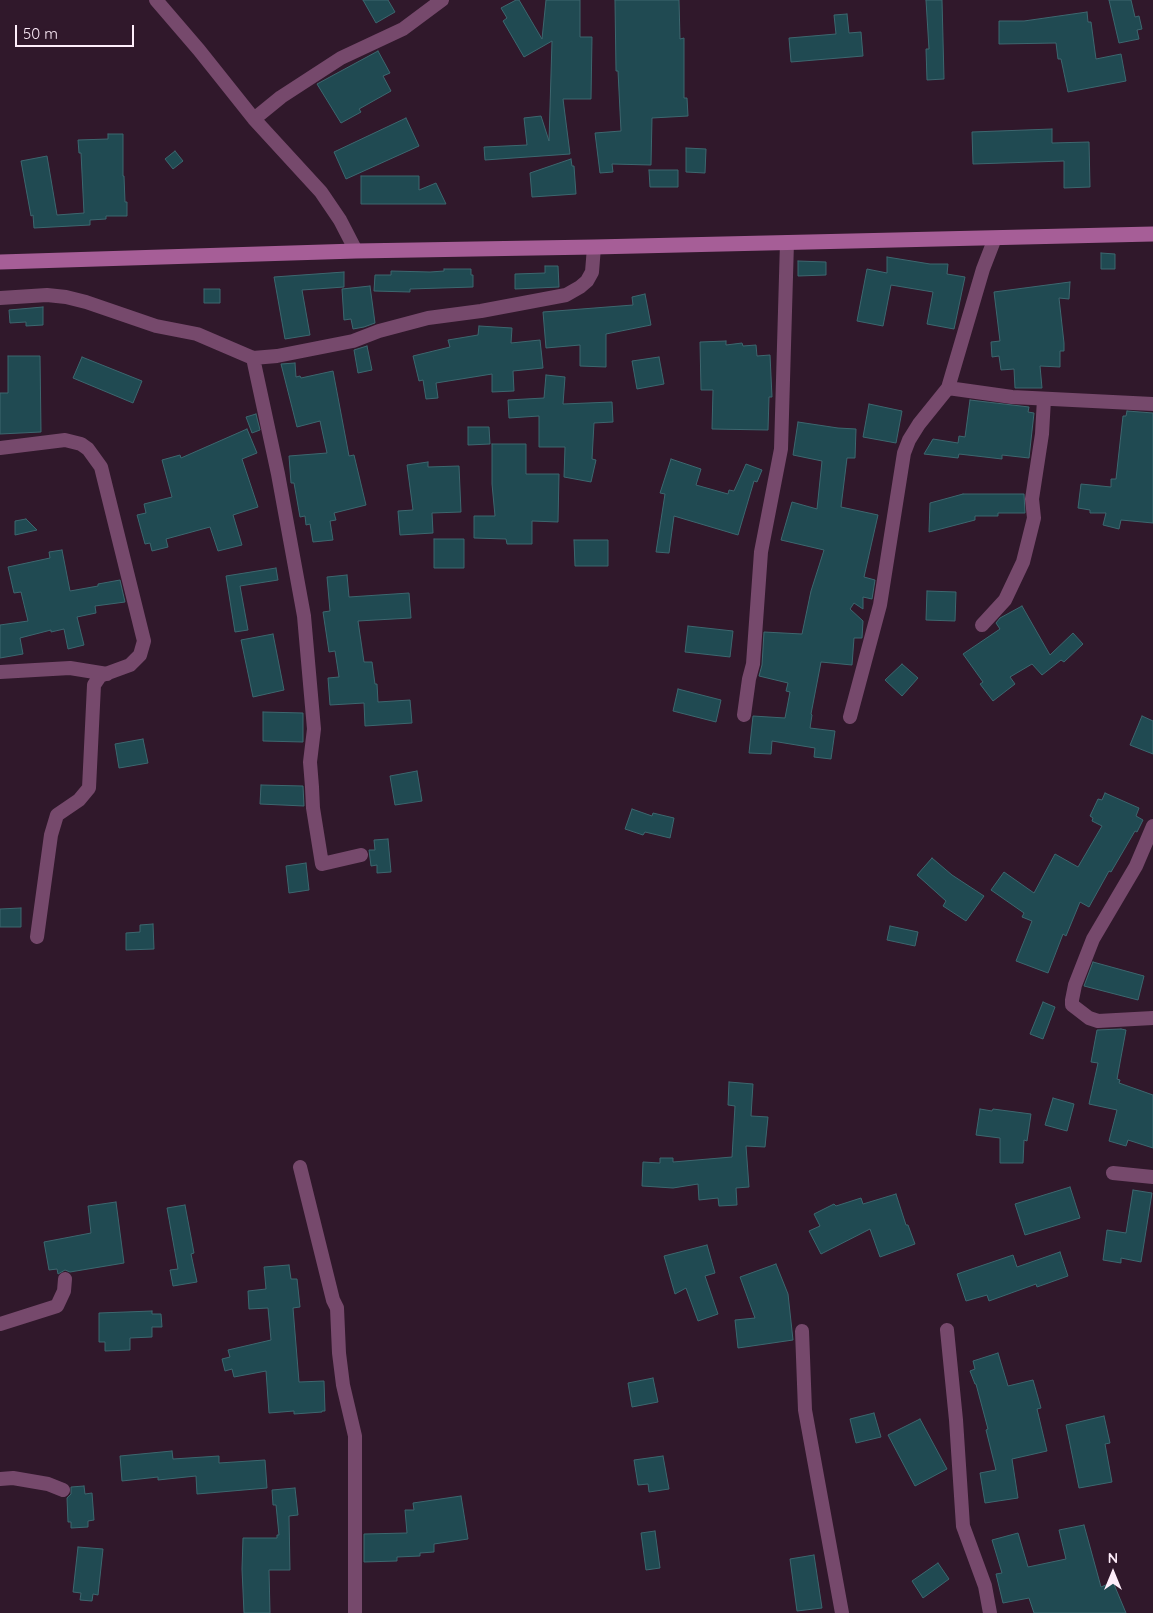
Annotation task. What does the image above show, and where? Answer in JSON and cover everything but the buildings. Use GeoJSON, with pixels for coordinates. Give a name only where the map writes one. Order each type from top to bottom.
{"type":"FeatureCollection","features":[{"type":"Feature","properties":{"kind":"main road"},"geometry":{"type":"LineString","coordinates":[[0,262],[356,251],[1153,234]]}},
{"type":"Feature","properties":{"kind":"street"},"geometry":{"type":"LineString","coordinates":[[156,0],[199,50],[254,120],[321,192],[340,220],[356,251]]}},
{"type":"Feature","properties":{"kind":"street"},"geometry":{"type":"LineString","coordinates":[[254,120],[281,97],[341,58],[403,29],[442,0]]}},
{"type":"Feature","properties":{"kind":"street"},"geometry":{"type":"LineString","coordinates":[[850,717],[880,605],[896,494],[904,453],[909,440],[919,424],[948,388],[983,269],[995,238]]}},
{"type":"Feature","properties":{"kind":"street"},"geometry":{"type":"LineString","coordinates":[[744,715],[753,664],[761,552],[781,449],[787,242]]}},
{"type":"Feature","properties":{"kind":"street"},"geometry":{"type":"LineString","coordinates":[[0,298],[47,295],[66,297],[156,326],[197,334],[253,358],[277,356],[353,341],[379,331],[428,318],[566,295],[587,281],[592,272],[594,247]]}},
{"type":"Feature","properties":{"kind":"street"},"geometry":{"type":"LineString","coordinates":[[253,358],[278,474],[304,616],[314,729],[310,762],[313,801],[322,864],[361,855]]}},
{"type":"Feature","properties":{"kind":"street"},"geometry":{"type":"LineString","coordinates":[[948,388],[1012,397],[1153,404]]}},
{"type":"Feature","properties":{"kind":"street"},"geometry":{"type":"LineString","coordinates":[[982,625],[1005,600],[1023,562],[1034,518],[1032,499],[1042,434],[1044,399]]}},
{"type":"Feature","properties":{"kind":"street"},"geometry":{"type":"LineString","coordinates":[[0,448],[65,440],[81,444],[88,449],[101,467],[144,641],[140,655],[130,665],[100,676],[94,685],[89,788],[79,800],[57,815],[53,828],[36,937]]}},
{"type":"Feature","properties":{"kind":"street"},"geometry":{"type":"LineString","coordinates":[[0,672],[70,668],[107,674]]}},
{"type":"Feature","properties":{"kind":"street"},"geometry":{"type":"LineString","coordinates":[[1153,826],[1136,866],[1093,940],[1075,985],[1072,1004],[1089,1018],[1098,1021],[1153,1018]]}},
{"type":"Feature","properties":{"kind":"street"},"geometry":{"type":"LineString","coordinates":[[300,1167],[333,1300],[337,1308],[339,1353],[343,1385],[355,1436],[355,1613]]}},
{"type":"Feature","properties":{"kind":"street"},"geometry":{"type":"LineString","coordinates":[[1113,1173],[1153,1177]]}},
{"type":"Feature","properties":{"kind":"street"},"geometry":{"type":"LineString","coordinates":[[0,1324],[57,1306],[64,1291],[65,1279]]}},
{"type":"Feature","properties":{"kind":"street"},"geometry":{"type":"LineString","coordinates":[[947,1330],[956,1420],[963,1526],[984,1586],[990,1613]]}},
{"type":"Feature","properties":{"kind":"street"},"geometry":{"type":"LineString","coordinates":[[802,1331],[805,1410],[842,1613]]}},
{"type":"Feature","properties":{"kind":"street"},"geometry":{"type":"LineString","coordinates":[[0,1479],[13,1478],[48,1484],[63,1490]]}}]}
